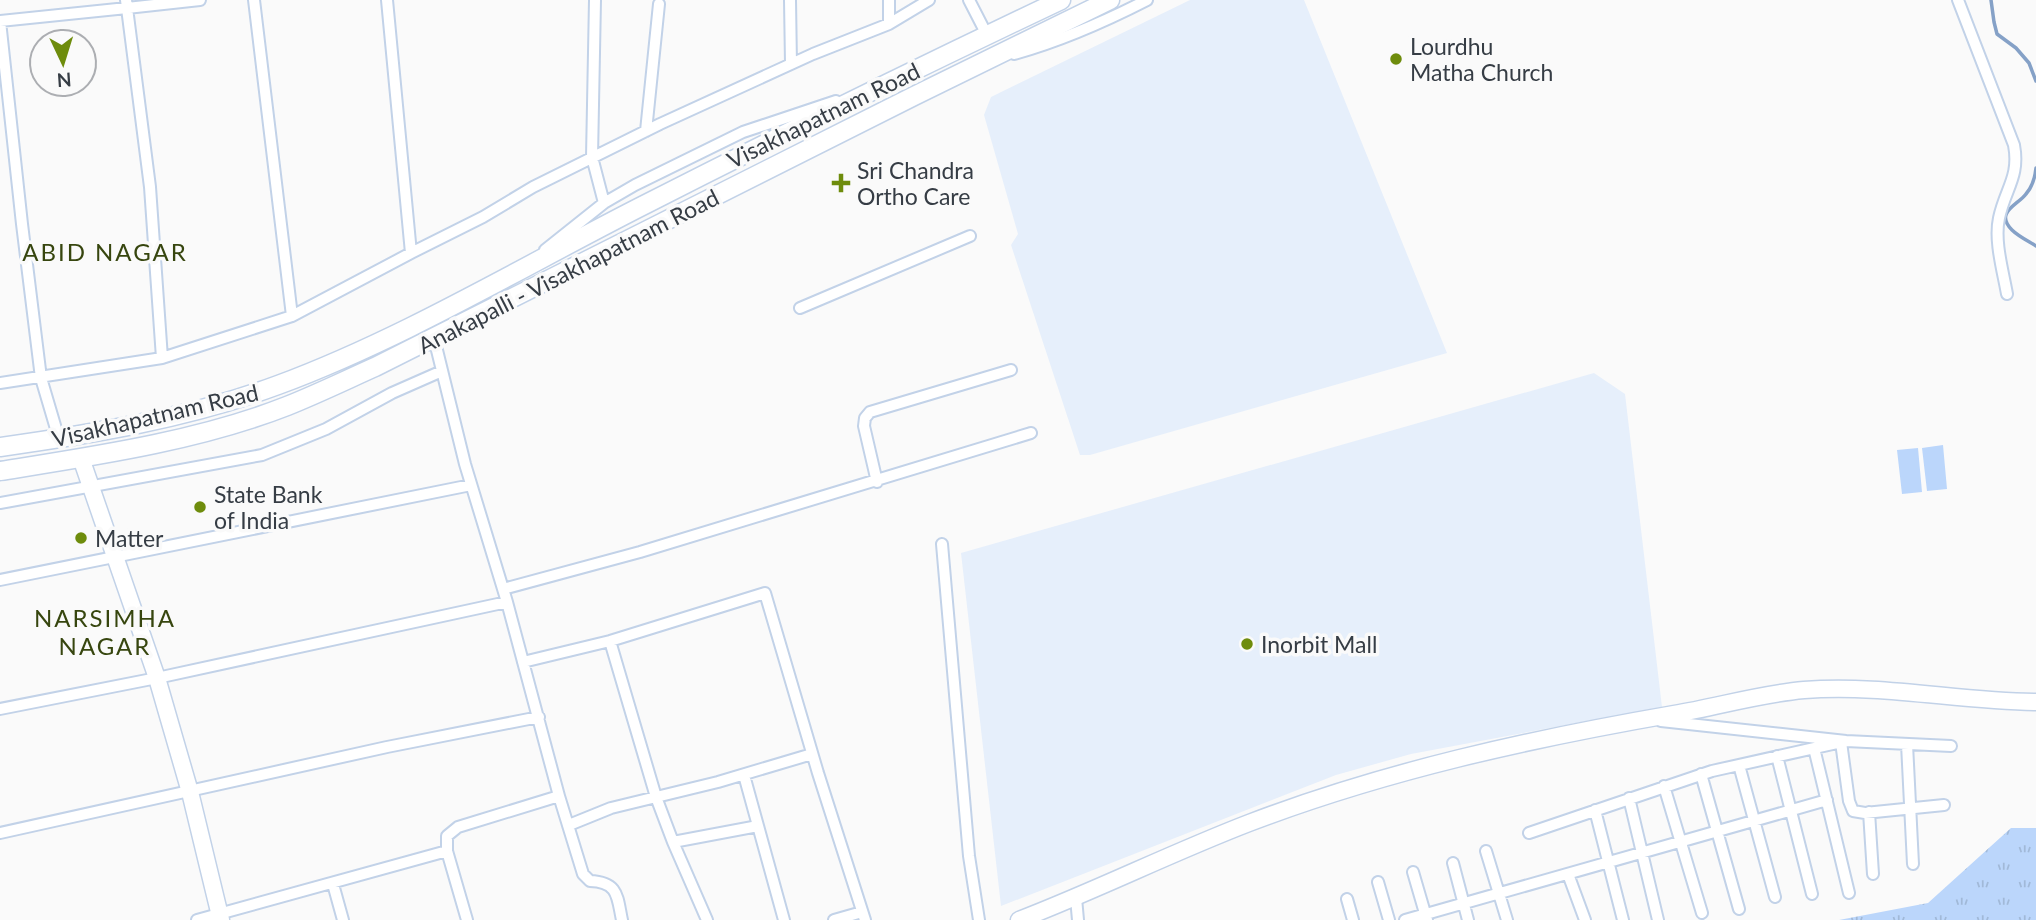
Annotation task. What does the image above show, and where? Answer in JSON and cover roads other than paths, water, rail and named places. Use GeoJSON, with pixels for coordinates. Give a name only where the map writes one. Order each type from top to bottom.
{"type":"FeatureCollection","features":[{"type":"Feature","properties":{"kind":"main road","name":"Visakhapatnam Road"},"geometry":{"type":"LineString","coordinates":[[0,447],[59,439],[197,410],[277,386],[368,347],[876,89],[1060,0]]}},
{"type":"Feature","properties":{"kind":"main road","name":"Anakapalli - Visakhapatnam Road"},"geometry":{"type":"LineString","coordinates":[[0,471],[81,458],[198,433],[285,407],[434,338],[1110,0]]}},
{"type":"Feature","properties":{"kind":"main road"},"geometry":{"type":"LineString","coordinates":[[81,458],[157,678],[190,792],[220,917]]}},
{"type":"Feature","properties":{"kind":"main road"},"geometry":{"type":"LineString","coordinates":[[1019,920],[1250,823],[1395,774],[1603,726],[1763,695],[1845,688],[2036,702]]}},
{"type":"Feature","properties":{"kind":"street"},"geometry":{"type":"LineString","coordinates":[[59,439],[41,378],[0,20],[127,4],[200,0]]}},
{"type":"Feature","properties":{"kind":"street"},"geometry":{"type":"LineString","coordinates":[[254,0],[292,316]]}},
{"type":"Feature","properties":{"kind":"street"},"geometry":{"type":"LineString","coordinates":[[387,0],[411,253]]}},
{"type":"Feature","properties":{"kind":"street"},"geometry":{"type":"LineString","coordinates":[[595,0],[592,157],[604,203]]}},
{"type":"Feature","properties":{"kind":"street"},"geometry":{"type":"LineString","coordinates":[[790,0],[791,64]]}},
{"type":"Feature","properties":{"kind":"street"},"geometry":{"type":"LineString","coordinates":[[889,0],[889,23]]}},
{"type":"Feature","properties":{"kind":"street"},"geometry":{"type":"LineString","coordinates":[[0,383],[162,358],[292,316],[592,157],[791,64],[889,23],[929,0]]}},
{"type":"Feature","properties":{"kind":"street"},"geometry":{"type":"LineString","coordinates":[[969,0],[987,35]]}},
{"type":"Feature","properties":{"kind":"street"},"geometry":{"type":"LineString","coordinates":[[982,63],[1055,42],[1100,24],[1147,0]]}},
{"type":"Feature","properties":{"kind":"street"},"geometry":{"type":"LineString","coordinates":[[1958,0],[2014,145],[2017,161],[1998,219],[1998,237],[2007,294]]}},
{"type":"Feature","properties":{"kind":"street"},"geometry":{"type":"LineString","coordinates":[[127,4],[150,187],[162,358]]}},
{"type":"Feature","properties":{"kind":"street"},"geometry":{"type":"LineString","coordinates":[[646,131],[659,4]]}},
{"type":"Feature","properties":{"kind":"street"},"geometry":{"type":"LineString","coordinates":[[524,267],[604,203],[743,132],[876,89]]}},
{"type":"Feature","properties":{"kind":"street"},"geometry":{"type":"LineString","coordinates":[[800,308],[970,236]]}},
{"type":"Feature","properties":{"kind":"street"},"geometry":{"type":"LineString","coordinates":[[434,338],[471,485],[508,602],[559,796],[583,874],[590,881],[602,881],[612,887],[617,895],[622,920]]}},
{"type":"Feature","properties":{"kind":"street"},"geometry":{"type":"LineString","coordinates":[[877,482],[864,426],[865,418],[870,412],[1011,370]]}},
{"type":"Feature","properties":{"kind":"street"},"geometry":{"type":"LineString","coordinates":[[0,503],[262,455],[326,429],[392,393],[442,371]]}},
{"type":"Feature","properties":{"kind":"street"},"geometry":{"type":"LineString","coordinates":[[503,589],[640,552],[877,482],[1031,433]]}},
{"type":"Feature","properties":{"kind":"street"},"geometry":{"type":"LineString","coordinates":[[0,580],[471,485]]}},
{"type":"Feature","properties":{"kind":"street"},"geometry":{"type":"LineString","coordinates":[[942,544],[969,856],[979,920]]}},
{"type":"Feature","properties":{"kind":"street"},"geometry":{"type":"LineString","coordinates":[[523,662],[610,641],[765,593],[863,916],[834,920]]}},
{"type":"Feature","properties":{"kind":"street"},"geometry":{"type":"LineString","coordinates":[[0,709],[508,602]]}},
{"type":"Feature","properties":{"kind":"street"},"geometry":{"type":"LineString","coordinates":[[610,641],[656,797],[707,920]]}},
{"type":"Feature","properties":{"kind":"street"},"geometry":{"type":"LineString","coordinates":[[0,833],[387,747],[539,717]]}},
{"type":"Feature","properties":{"kind":"street"},"geometry":{"type":"LineString","coordinates":[[1646,719],[1843,741],[1951,746]]}},
{"type":"Feature","properties":{"kind":"street"},"geometry":{"type":"LineString","coordinates":[[1529,833],[1701,774],[1843,741]]}},
{"type":"Feature","properties":{"kind":"street"},"geometry":{"type":"LineString","coordinates":[[1843,741],[1850,808],[1857,813],[1944,804]]}},
{"type":"Feature","properties":{"kind":"street"},"geometry":{"type":"LineString","coordinates":[[1907,744],[1913,864]]}},
{"type":"Feature","properties":{"kind":"street"},"geometry":{"type":"LineString","coordinates":[[1814,748],[1849,892]]}},
{"type":"Feature","properties":{"kind":"street"},"geometry":{"type":"LineString","coordinates":[[569,825],[611,808],[744,775],[812,754]]}},
{"type":"Feature","properties":{"kind":"street"},"geometry":{"type":"LineString","coordinates":[[1777,756],[1812,894]]}},
{"type":"Feature","properties":{"kind":"street"},"geometry":{"type":"LineString","coordinates":[[1739,765],[1775,897]]}},
{"type":"Feature","properties":{"kind":"street"},"geometry":{"type":"LineString","coordinates":[[1701,774],[1739,909]]}},
{"type":"Feature","properties":{"kind":"street"},"geometry":{"type":"LineString","coordinates":[[744,775],[784,920]]}},
{"type":"Feature","properties":{"kind":"street"},"geometry":{"type":"LineString","coordinates":[[1664,786],[1702,913]]}},
{"type":"Feature","properties":{"kind":"street"},"geometry":{"type":"LineString","coordinates":[[467,920],[447,851],[447,836],[458,827],[559,796]]}},
{"type":"Feature","properties":{"kind":"street"},"geometry":{"type":"LineString","coordinates":[[1629,798],[1658,920]]}},
{"type":"Feature","properties":{"kind":"street"},"geometry":{"type":"LineString","coordinates":[[1405,920],[1426,917],[1827,800]]}},
{"type":"Feature","properties":{"kind":"street"},"geometry":{"type":"LineString","coordinates":[[1595,810],[1623,920]]}},
{"type":"Feature","properties":{"kind":"street"},"geometry":{"type":"LineString","coordinates":[[1869,812],[1873,874]]}},
{"type":"Feature","properties":{"kind":"street"},"geometry":{"type":"LineString","coordinates":[[673,842],[758,826]]}},
{"type":"Feature","properties":{"kind":"street"},"geometry":{"type":"LineString","coordinates":[[197,920],[220,917],[447,851]]}},
{"type":"Feature","properties":{"kind":"street"},"geometry":{"type":"LineString","coordinates":[[1486,851],[1507,920]]}},
{"type":"Feature","properties":{"kind":"street"},"geometry":{"type":"LineString","coordinates":[[1453,863],[1468,920]]}},
{"type":"Feature","properties":{"kind":"street"},"geometry":{"type":"LineString","coordinates":[[1413,872],[1426,917]]}},
{"type":"Feature","properties":{"kind":"street"},"geometry":{"type":"LineString","coordinates":[[1568,874],[1585,920]]}},
{"type":"Feature","properties":{"kind":"street"},"geometry":{"type":"LineString","coordinates":[[1378,882],[1389,920]]}},
{"type":"Feature","properties":{"kind":"street"},"geometry":{"type":"LineString","coordinates":[[333,884],[343,920]]}},
{"type":"Feature","properties":{"kind":"street"},"geometry":{"type":"LineString","coordinates":[[1076,898],[1077,920]]}},
{"type":"Feature","properties":{"kind":"street"},"geometry":{"type":"LineString","coordinates":[[1347,899],[1353,920]]}},
{"type":"Feature","properties":{"kind":"waterway"},"geometry":{"type":"LineString","coordinates":[[1991,0],[1997,34],[2016,48],[2029,63],[2036,81]]}},
{"type":"Feature","properties":{"kind":"waterway"},"geometry":{"type":"LineString","coordinates":[[2036,168],[2030,188],[2009,209],[2005,218],[2014,232],[2036,246]]}},
{"type":"Feature","properties":{"kind":"place","name":"Lourdhu Matha Church"},"geometry":{"type":"Point","coordinates":[1396,59]}},
{"type":"Feature","properties":{"kind":"place","name":"Sri Chandra Ortho Care"},"geometry":{"type":"Point","coordinates":[841,183]}},
{"type":"Feature","properties":{"kind":"place","name":"State Bank of India"},"geometry":{"type":"Point","coordinates":[200,507]}},
{"type":"Feature","properties":{"kind":"place","name":"Matter"},"geometry":{"type":"Point","coordinates":[81,538]}},
{"type":"Feature","properties":{"kind":"place","name":"Inorbit Mall"},"geometry":{"type":"Point","coordinates":[1247,644]}},
{"type":"Feature","properties":{"kind":"district","name":"ABID NAGAR"},"geometry":{"type":"Point","coordinates":[105,251]}},
{"type":"Feature","properties":{"kind":"district","name":"NARSIMHA NAGAR"},"geometry":{"type":"Point","coordinates":[105,631]}}]}
